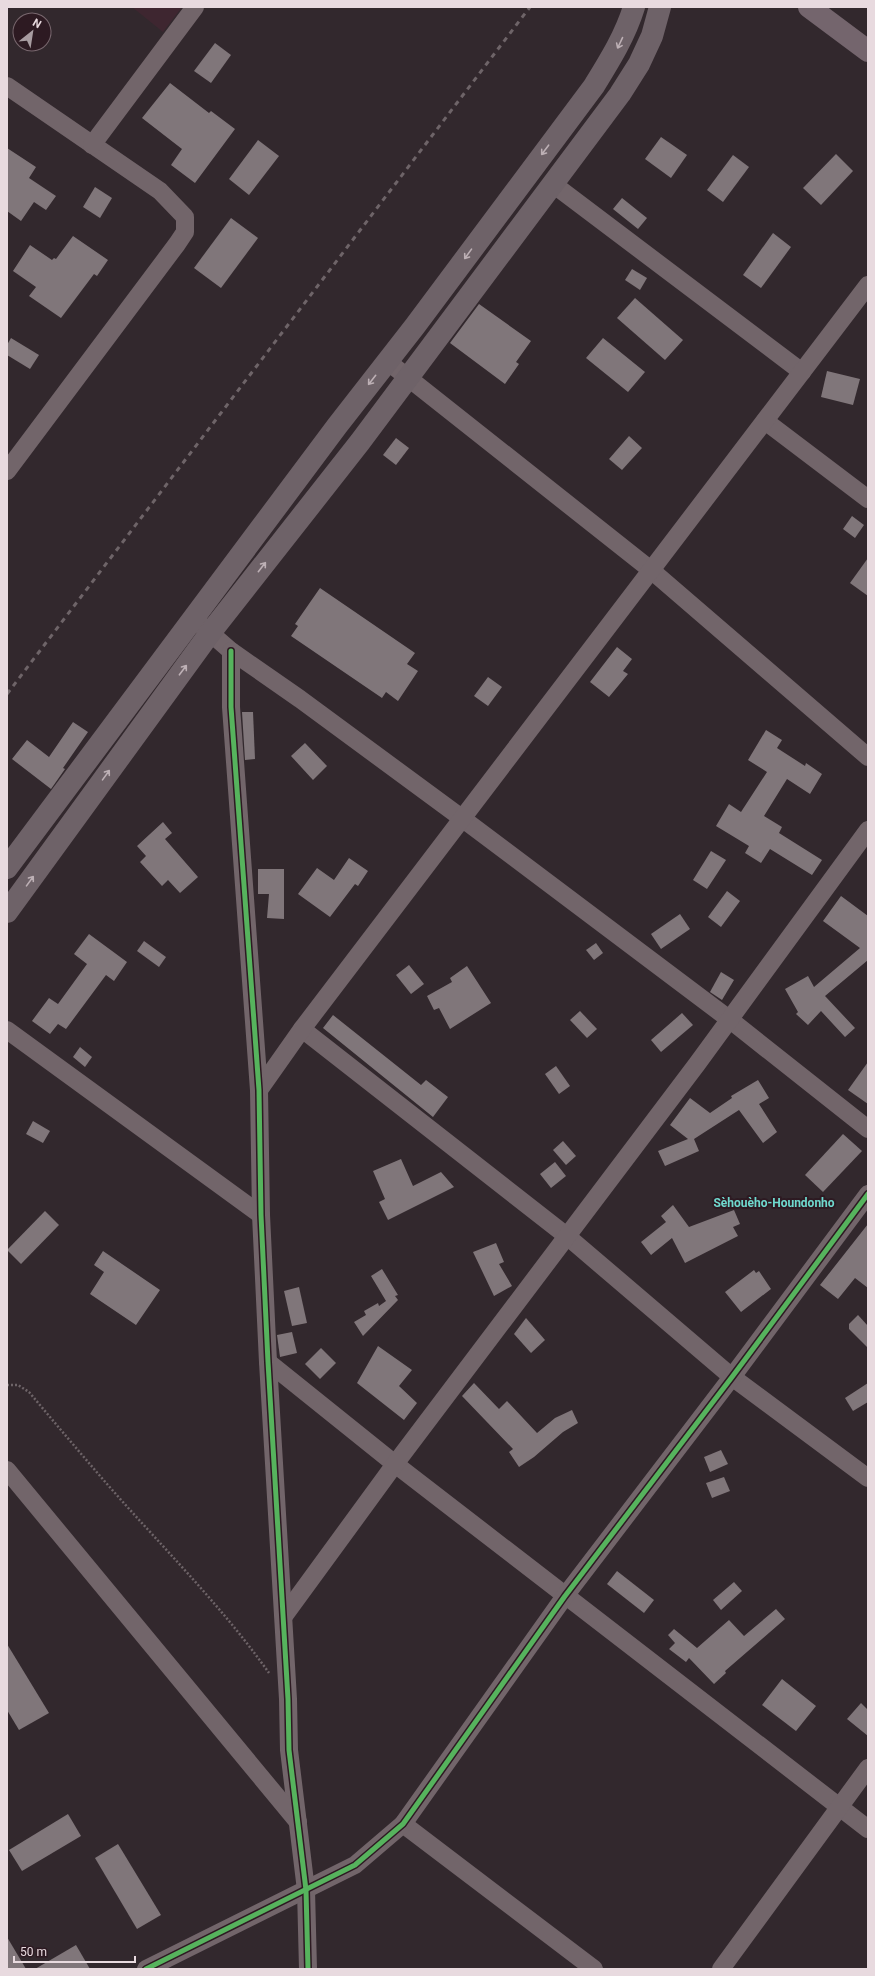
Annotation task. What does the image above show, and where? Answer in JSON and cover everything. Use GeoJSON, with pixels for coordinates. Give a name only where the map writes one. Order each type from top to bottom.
{"type":"FeatureCollection","features":[{"type":"Feature","properties":{"kind":"highway"},"geometry":{"type":"LineString","coordinates":[[7,868],[42,819],[194,619],[336,426],[387,361],[594,86],[616,50],[629,24],[634,7]]}},
{"type":"Feature","properties":{"kind":"highway"},"geometry":{"type":"LineString","coordinates":[[7,912],[210,634],[360,442],[407,376],[620,94],[639,64],[652,36],[660,7]]}},
{"type":"Feature","properties":{"kind":"highway"},"geometry":{"type":"LineString","coordinates":[[42,819],[64,834]]}},
{"type":"Feature","properties":{"kind":"main road"},"geometry":{"type":"LineString","coordinates":[[809,7],[868,51]]}},
{"type":"Feature","properties":{"kind":"street"},"geometry":{"type":"LineString","coordinates":[[92,145],[195,7]]}},
{"type":"Feature","properties":{"kind":"street"},"geometry":{"type":"LineString","coordinates":[[8,88],[160,191],[185,217],[185,232],[8,468]]}},
{"type":"Feature","properties":{"kind":"street"},"geometry":{"type":"LineString","coordinates":[[553,184],[802,372]]}},
{"type":"Feature","properties":{"kind":"street"},"geometry":{"type":"LineString","coordinates":[[260,1090],[302,1029],[802,372],[862,308],[868,285]]}},
{"type":"Feature","properties":{"kind":"street"},"geometry":{"type":"LineString","coordinates":[[387,361],[652,570],[868,757]]}},
{"type":"Feature","properties":{"kind":"street"},"geometry":{"type":"LineString","coordinates":[[765,421],[868,499]]}},
{"type":"Feature","properties":{"kind":"street"},"geometry":{"type":"LineString","coordinates":[[194,619],[231,651],[300,699],[463,819],[729,1019],[868,1129]]}},
{"type":"Feature","properties":{"kind":"street"},"geometry":{"type":"LineString","coordinates":[[231,651],[231,708],[260,1090],[262,1215],[268,1362],[284,1616],[289,1750],[306,1890],[308,1969]]}},
{"type":"Feature","properties":{"kind":"street"},"geometry":{"type":"LineString","coordinates":[[284,1616],[395,1464],[568,1237],[868,830]]}},
{"type":"Feature","properties":{"kind":"street"},"geometry":{"type":"LineString","coordinates":[[302,1029],[568,1237],[732,1376],[868,1478]]}},
{"type":"Feature","properties":{"kind":"street"},"geometry":{"type":"LineString","coordinates":[[7,1030],[262,1215]]}},
{"type":"Feature","properties":{"kind":"street"},"geometry":{"type":"LineString","coordinates":[[146,1969],[355,1865],[403,1824],[565,1596],[868,1194]]}},
{"type":"Feature","properties":{"kind":"street"},"geometry":{"type":"LineString","coordinates":[[268,1362],[395,1464],[868,1829]]}},
{"type":"Feature","properties":{"kind":"street"},"geometry":{"type":"LineString","coordinates":[[7,1470],[298,1822]]}},
{"type":"Feature","properties":{"kind":"street"},"geometry":{"type":"LineString","coordinates":[[721,1969],[868,1768]]}},
{"type":"Feature","properties":{"kind":"street"},"geometry":{"type":"LineString","coordinates":[[403,1824],[594,1969]]}},
{"type":"Feature","properties":{"kind":"path"},"geometry":{"type":"LineString","coordinates":[[7,1385],[18,1385],[29,1392],[107,1484],[214,1602],[288,1699]]}},
{"type":"Feature","properties":{"kind":"shaded area"},"geometry":{"type":"Polygon","coordinates":[[[132,7],[182,7],[163,32],[132,7]]]}},
{"type":"Feature","properties":{"kind":"building"},"geometry":{"type":"Polygon","coordinates":[[[215,43],[231,55],[211,83],[194,71],[215,43]]]}},
{"type":"Feature","properties":{"kind":"building"},"geometry":{"type":"Polygon","coordinates":[[[170,83],[209,113],[211,111],[235,129],[195,183],[171,165],[182,149],[142,118],[170,83]]]}},
{"type":"Feature","properties":{"kind":"building"},"geometry":{"type":"Polygon","coordinates":[[[661,137],[687,155],[671,178],[645,159],[661,137]]]}},
{"type":"Feature","properties":{"kind":"building"},"geometry":{"type":"Polygon","coordinates":[[[258,140],[279,156],[249,195],[229,179],[258,140]]]}},
{"type":"Feature","properties":{"kind":"building"},"geometry":{"type":"Polygon","coordinates":[[[7,148],[36,167],[29,178],[56,196],[46,210],[34,202],[21,221],[7,211],[7,148]]]}},
{"type":"Feature","properties":{"kind":"building"},"geometry":{"type":"Polygon","coordinates":[[[836,154],[853,171],[821,205],[803,188],[836,154]]]}},
{"type":"Feature","properties":{"kind":"building"},"geometry":{"type":"Polygon","coordinates":[[[733,155],[749,167],[723,202],[707,190],[733,155]]]}},
{"type":"Feature","properties":{"kind":"building"},"geometry":{"type":"Polygon","coordinates":[[[95,187],[112,198],[100,218],[83,207],[95,187]]]}},
{"type":"Feature","properties":{"kind":"building"},"geometry":{"type":"Polygon","coordinates":[[[622,198],[647,218],[638,229],[613,209],[622,198]]]}},
{"type":"Feature","properties":{"kind":"building"},"geometry":{"type":"Polygon","coordinates":[[[231,218],[258,238],[221,288],[194,268],[231,218]]]}},
{"type":"Feature","properties":{"kind":"building"},"geometry":{"type":"Polygon","coordinates":[[[773,233],[791,247],[761,288],[743,275],[773,233]]]}},
{"type":"Feature","properties":{"kind":"building"},"geometry":{"type":"Polygon","coordinates":[[[73,236],[108,260],[97,276],[94,274],[61,318],[29,296],[36,287],[13,271],[30,245],[52,260],[54,258],[56,259],[73,236]]]}},
{"type":"Feature","properties":{"kind":"building"},"geometry":{"type":"Polygon","coordinates":[[[632,269],[647,278],[640,290],[625,280],[632,269]]]}},
{"type":"Feature","properties":{"kind":"building"},"geometry":{"type":"Polygon","coordinates":[[[635,298],[683,340],[665,360],[617,318],[635,298]]]}},
{"type":"Feature","properties":{"kind":"building"},"geometry":{"type":"Polygon","coordinates":[[[479,304],[531,341],[516,362],[519,364],[505,384],[450,343],[479,304]]]}},
{"type":"Feature","properties":{"kind":"building"},"geometry":{"type":"Polygon","coordinates":[[[11,338],[39,355],[30,369],[7,355],[7,345],[11,338]]]}},
{"type":"Feature","properties":{"kind":"building"},"geometry":{"type":"Polygon","coordinates":[[[603,338],[645,372],[628,392],[586,358],[603,338]]]}},
{"type":"Feature","properties":{"kind":"building"},"geometry":{"type":"Polygon","coordinates":[[[827,371],[860,379],[853,405],[821,397],[827,371]]]}},
{"type":"Feature","properties":{"kind":"building"},"geometry":{"type":"Polygon","coordinates":[[[629,436],[642,448],[622,470],[609,459],[629,436]]]}},
{"type":"Feature","properties":{"kind":"building"},"geometry":{"type":"Polygon","coordinates":[[[396,438],[409,448],[396,465],[383,455],[396,438]]]}},
{"type":"Feature","properties":{"kind":"building"},"geometry":{"type":"Polygon","coordinates":[[[852,516],[864,525],[855,538],[843,529],[852,516]]]}},
{"type":"Feature","properties":{"kind":"building"},"geometry":{"type":"Polygon","coordinates":[[[868,558],[868,596],[850,583],[868,558]]]}},
{"type":"Feature","properties":{"kind":"building"},"geometry":{"type":"Polygon","coordinates":[[[320,588],[415,653],[407,664],[418,671],[398,701],[386,692],[382,698],[291,636],[298,626],[295,624],[320,588]]]}},
{"type":"Feature","properties":{"kind":"building"},"geometry":{"type":"Polygon","coordinates":[[[617,647],[632,659],[623,671],[628,674],[609,697],[590,682],[617,647]]]}},
{"type":"Feature","properties":{"kind":"building"},"geometry":{"type":"Polygon","coordinates":[[[488,677],[502,687],[488,706],[474,696],[488,677]]]}},
{"type":"Feature","properties":{"kind":"building"},"geometry":{"type":"Polygon","coordinates":[[[242,712],[253,712],[255,759],[245,760],[242,712]]]}},
{"type":"Feature","properties":{"kind":"building"},"geometry":{"type":"Polygon","coordinates":[[[73,722],[88,732],[63,768],[65,769],[51,789],[12,759],[27,740],[49,757],[73,722]]]}},
{"type":"Feature","properties":{"kind":"building"},"geometry":{"type":"Polygon","coordinates":[[[766,730],[782,740],[777,748],[805,766],[806,763],[822,774],[810,794],[787,779],[764,816],[782,827],[779,833],[822,860],[812,875],[770,849],[761,863],[745,853],[749,846],[716,826],[729,804],[741,812],[767,772],[748,760],[766,730]]]}},
{"type":"Feature","properties":{"kind":"building"},"geometry":{"type":"Polygon","coordinates":[[[305,743],[327,766],[313,780],[291,756],[305,743]]]}},
{"type":"Feature","properties":{"kind":"building"},"geometry":{"type":"Polygon","coordinates":[[[163,822],[172,833],[165,839],[198,877],[180,893],[168,880],[162,886],[140,862],[146,856],[137,846],[163,822]]]}},
{"type":"Feature","properties":{"kind":"building"},"geometry":{"type":"Polygon","coordinates":[[[711,851],[726,860],[707,889],[693,880],[711,851]]]}},
{"type":"Feature","properties":{"kind":"building"},"geometry":{"type":"Polygon","coordinates":[[[349,858],[368,871],[358,886],[355,884],[330,917],[298,894],[317,868],[334,880],[349,858]]]}},
{"type":"Feature","properties":{"kind":"building"},"geometry":{"type":"Polygon","coordinates":[[[258,869],[284,869],[284,919],[267,918],[269,894],[258,894],[258,869]]]}},
{"type":"Feature","properties":{"kind":"building"},"geometry":{"type":"Polygon","coordinates":[[[727,891],[740,901],[721,927],[708,917],[727,891]]]}},
{"type":"Feature","properties":{"kind":"building"},"geometry":{"type":"Polygon","coordinates":[[[841,896],[868,916],[868,960],[825,996],[855,1028],[845,1037],[821,1011],[808,1025],[796,1014],[798,1012],[785,989],[808,976],[814,987],[860,948],[823,921],[841,896]]]}},
{"type":"Feature","properties":{"kind":"building"},"geometry":{"type":"Polygon","coordinates":[[[680,914],[690,929],[661,949],[651,934],[680,914]]]}},
{"type":"Feature","properties":{"kind":"building"},"geometry":{"type":"Polygon","coordinates":[[[89,934],[127,962],[114,981],[106,975],[66,1029],[58,1024],[50,1034],[32,1021],[49,998],[58,1004],[87,964],[74,954],[89,934]]]}},
{"type":"Feature","properties":{"kind":"building"},"geometry":{"type":"Polygon","coordinates":[[[144,941],[166,957],[159,967],[137,951],[144,941]]]}},
{"type":"Feature","properties":{"kind":"building"},"geometry":{"type":"Polygon","coordinates":[[[596,943],[603,953],[594,960],[586,950],[596,943]]]}},
{"type":"Feature","properties":{"kind":"building"},"geometry":{"type":"Polygon","coordinates":[[[409,965],[424,984],[411,994],[396,975],[409,965]]]}},
{"type":"Feature","properties":{"kind":"building"},"geometry":{"type":"Polygon","coordinates":[[[467,966],[491,1003],[450,1029],[439,1008],[434,1010],[427,996],[452,982],[450,978],[467,966]]]}},
{"type":"Feature","properties":{"kind":"building"},"geometry":{"type":"Polygon","coordinates":[[[721,972],[734,980],[722,1000],[710,992],[721,972]]]}},
{"type":"Feature","properties":{"kind":"building"},"geometry":{"type":"Polygon","coordinates":[[[580,1011],[597,1029],[587,1038],[570,1020],[580,1011]]]}},
{"type":"Feature","properties":{"kind":"building"},"geometry":{"type":"Polygon","coordinates":[[[682,1013],[693,1025],[661,1052],[651,1040],[682,1013]]]}},
{"type":"Feature","properties":{"kind":"building"},"geometry":{"type":"Polygon","coordinates":[[[333,1015],[421,1085],[426,1080],[448,1097],[433,1117],[323,1028],[333,1015]]]}},
{"type":"Feature","properties":{"kind":"building"},"geometry":{"type":"Polygon","coordinates":[[[80,1047],[92,1057],[85,1067],[73,1057],[80,1047]]]}},
{"type":"Feature","properties":{"kind":"building"},"geometry":{"type":"Polygon","coordinates":[[[868,1062],[868,1104],[848,1090],[868,1062]]]}},
{"type":"Feature","properties":{"kind":"building"},"geometry":{"type":"Polygon","coordinates":[[[556,1066],[570,1086],[559,1094],[545,1074],[556,1066]]]}},
{"type":"Feature","properties":{"kind":"building"},"geometry":{"type":"Polygon","coordinates":[[[758,1080],[769,1098],[759,1104],[777,1132],[763,1143],[739,1110],[694,1139],[699,1151],[665,1166],[658,1151],[688,1139],[670,1125],[690,1098],[710,1113],[732,1098],[731,1096],[758,1080]]]}},
{"type":"Feature","properties":{"kind":"building"},"geometry":{"type":"Polygon","coordinates":[[[33,1121],[50,1131],[43,1143],[26,1134],[33,1121]]]}},
{"type":"Feature","properties":{"kind":"building"},"geometry":{"type":"Polygon","coordinates":[[[843,1134],[862,1151],[823,1192],[805,1175],[843,1134]]]}},
{"type":"Feature","properties":{"kind":"building"},"geometry":{"type":"Polygon","coordinates":[[[563,1141],[576,1156],[566,1165],[553,1150],[563,1141]]]}},
{"type":"Feature","properties":{"kind":"building"},"geometry":{"type":"Polygon","coordinates":[[[401,1159],[413,1186],[441,1172],[454,1187],[388,1220],[379,1202],[385,1199],[373,1171],[401,1159]]]}},
{"type":"Feature","properties":{"kind":"building"},"geometry":{"type":"Polygon","coordinates":[[[555,1162],[566,1176],[551,1188],[540,1174],[555,1162]]]}},
{"type":"Feature","properties":{"kind":"building"},"geometry":{"type":"Polygon","coordinates":[[[673,1205],[689,1227],[734,1210],[740,1224],[733,1227],[738,1236],[685,1263],[672,1238],[651,1255],[641,1242],[666,1222],[661,1216],[673,1205]]]}},
{"type":"Feature","properties":{"kind":"building"},"geometry":{"type":"Polygon","coordinates":[[[45,1211],[59,1225],[21,1264],[7,1250],[45,1211]]]}},
{"type":"Feature","properties":{"kind":"building"},"geometry":{"type":"Polygon","coordinates":[[[868,1224],[868,1288],[855,1278],[838,1299],[820,1285],[868,1224]]]}},
{"type":"Feature","properties":{"kind":"building"},"geometry":{"type":"Polygon","coordinates":[[[496,1243],[504,1262],[499,1264],[512,1286],[494,1296],[473,1252],[496,1243]]]}},
{"type":"Feature","properties":{"kind":"building"},"geometry":{"type":"Polygon","coordinates":[[[103,1251],[160,1290],[136,1325],[90,1294],[104,1272],[94,1265],[103,1251]]]}},
{"type":"Feature","properties":{"kind":"building"},"geometry":{"type":"Polygon","coordinates":[[[382,1269],[398,1295],[395,1296],[398,1300],[363,1336],[354,1322],[366,1315],[364,1311],[378,1303],[379,1306],[386,1301],[371,1276],[382,1269]]]}},
{"type":"Feature","properties":{"kind":"building"},"geometry":{"type":"Polygon","coordinates":[[[754,1270],[756,1273],[759,1271],[771,1289],[741,1312],[725,1292],[754,1270]]]}},
{"type":"Feature","properties":{"kind":"building"},"geometry":{"type":"Polygon","coordinates":[[[299,1287],[307,1323],[292,1326],[284,1291],[299,1287]]]}},
{"type":"Feature","properties":{"kind":"building"},"geometry":{"type":"Polygon","coordinates":[[[858,1315],[868,1326],[868,1348],[849,1329],[849,1324],[858,1315]]]}},
{"type":"Feature","properties":{"kind":"building"},"geometry":{"type":"Polygon","coordinates":[[[526,1318],[545,1340],[531,1353],[514,1334],[526,1318]]]}},
{"type":"Feature","properties":{"kind":"building"},"geometry":{"type":"Polygon","coordinates":[[[292,1332],[297,1353],[280,1357],[277,1335],[292,1332]]]}},
{"type":"Feature","properties":{"kind":"building"},"geometry":{"type":"Polygon","coordinates":[[[378,1346],[412,1370],[399,1386],[417,1403],[404,1420],[357,1383],[378,1346]]]}},
{"type":"Feature","properties":{"kind":"building"},"geometry":{"type":"Polygon","coordinates":[[[321,1348],[336,1363],[320,1379],[305,1364],[321,1348]]]}},
{"type":"Feature","properties":{"kind":"building"},"geometry":{"type":"Polygon","coordinates":[[[474,1383],[499,1409],[507,1401],[537,1433],[555,1418],[572,1410],[578,1423],[563,1432],[534,1457],[519,1467],[509,1452],[513,1449],[462,1396],[474,1383]]]}},
{"type":"Feature","properties":{"kind":"building"},"geometry":{"type":"Polygon","coordinates":[[[868,1383],[868,1402],[853,1411],[845,1398],[868,1383]]]}},
{"type":"Feature","properties":{"kind":"building"},"geometry":{"type":"Polygon","coordinates":[[[721,1450],[728,1464],[710,1472],[704,1457],[721,1450]]]}},
{"type":"Feature","properties":{"kind":"building"},"geometry":{"type":"Polygon","coordinates":[[[724,1477],[730,1491],[712,1498],[706,1483],[724,1477]]]}},
{"type":"Feature","properties":{"kind":"building"},"geometry":{"type":"Polygon","coordinates":[[[617,1571],[654,1600],[644,1613],[607,1584],[617,1571]]]}},
{"type":"Feature","properties":{"kind":"building"},"geometry":{"type":"Polygon","coordinates":[[[734,1582],[742,1591],[721,1610],[713,1600],[734,1582]]]}},
{"type":"Feature","properties":{"kind":"building"},"geometry":{"type":"Polygon","coordinates":[[[776,1609],[785,1619],[725,1671],[726,1673],[714,1684],[689,1658],[686,1662],[669,1649],[675,1643],[668,1635],[674,1629],[697,1648],[729,1620],[744,1636],[776,1609]]]}},
{"type":"Feature","properties":{"kind":"building"},"geometry":{"type":"Polygon","coordinates":[[[7,1644],[49,1713],[19,1730],[7,1710],[7,1644]]]}},
{"type":"Feature","properties":{"kind":"building"},"geometry":{"type":"Polygon","coordinates":[[[782,1679],[816,1706],[796,1731],[762,1705],[782,1679]]]}},
{"type":"Feature","properties":{"kind":"building"},"geometry":{"type":"Polygon","coordinates":[[[861,1703],[868,1710],[868,1736],[847,1719],[861,1703]]]}},
{"type":"Feature","properties":{"kind":"building"},"geometry":{"type":"Polygon","coordinates":[[[68,1814],[81,1836],[22,1871],[9,1850],[68,1814]]]}},
{"type":"Feature","properties":{"kind":"building"},"geometry":{"type":"Polygon","coordinates":[[[118,1844],[161,1915],[137,1929],[95,1858],[118,1844]]]}},
{"type":"Feature","properties":{"kind":"building"},"geometry":{"type":"Polygon","coordinates":[[[7,1937],[26,1969],[7,1969],[7,1937]]]}},
{"type":"Feature","properties":{"kind":"building"},"geometry":{"type":"Polygon","coordinates":[[[76,1945],[90,1969],[35,1969],[76,1945]]]}},
{"type":"Feature","properties":{"kind":"railway"},"geometry":{"type":"LineString","coordinates":[[7,694],[530,7]]}},
{"type":"Feature","properties":{"kind":"cycle path"},"geometry":{"type":"LineString","coordinates":[[231,651],[231,707],[259,1090],[261,1215],[288,1699],[289,1750],[306,1890],[308,1969]]}},
{"type":"Feature","properties":{"kind":"cycle path"},"geometry":{"type":"LineString","coordinates":[[146,1969],[355,1865],[403,1824],[565,1596],[732,1377],[868,1194]]}},
{"type":"Feature","properties":{"kind":"district","name":"Sèhouèho-Houndonho"},"geometry":{"type":"Point","coordinates":[774,1203]}}]}
